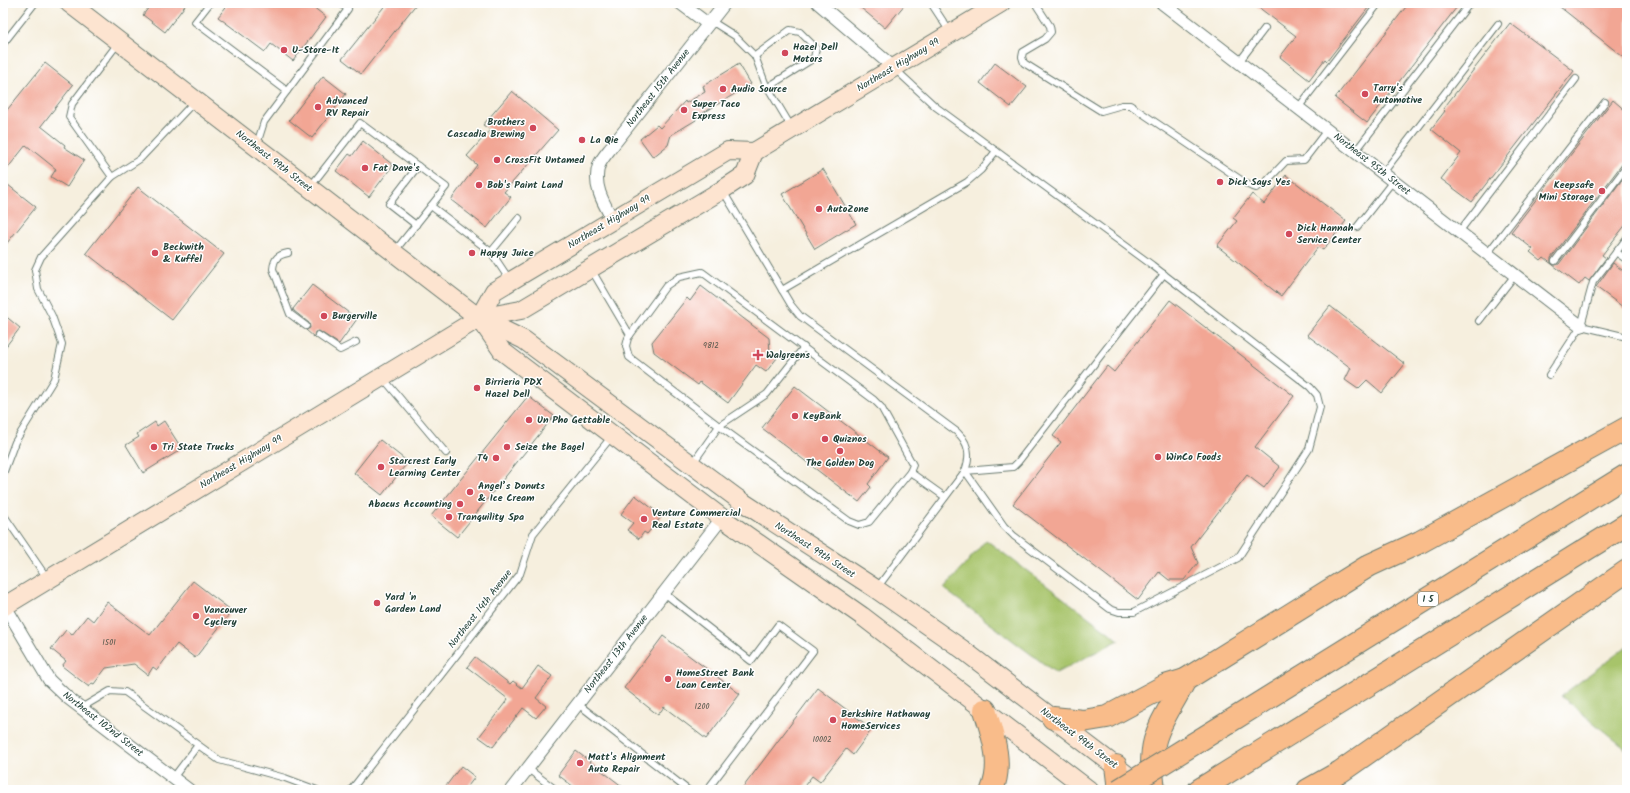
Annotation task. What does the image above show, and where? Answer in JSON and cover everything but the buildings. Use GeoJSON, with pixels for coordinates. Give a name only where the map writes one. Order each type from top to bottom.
{"type":"FeatureCollection","features":[{"type":"Feature","properties":{"kind":"highway"},"geometry":{"type":"LineString","coordinates":[[1053,718],[1083,721],[1107,717],[1165,686],[1185,680],[1370,565],[1420,542],[1627,428]]}},
{"type":"Feature","properties":{"kind":"highway","name":"I 5"},"geometry":{"type":"LineString","coordinates":[[1119,790],[1627,475]]}},
{"type":"Feature","properties":{"kind":"highway"},"geometry":{"type":"LineString","coordinates":[[1199,790],[1627,524]]}},
{"type":"Feature","properties":{"kind":"highway"},"geometry":{"type":"LineString","coordinates":[[1308,790],[1340,772],[1627,571]]}},
{"type":"Feature","properties":{"kind":"highway"},"geometry":{"type":"LineString","coordinates":[[1154,790],[1151,768],[1154,741],[1162,722],[1185,680]]}},
{"type":"Feature","properties":{"kind":"highway"},"geometry":{"type":"LineString","coordinates":[[985,710],[993,738],[997,768],[992,790]]}},
{"type":"Feature","properties":{"kind":"highway"},"geometry":{"type":"LineString","coordinates":[[1116,766],[1119,790]]}},
{"type":"Feature","properties":{"kind":"main road","name":"Northeast 99th Street"},"geometry":{"type":"LineString","coordinates":[[69,3],[479,318],[524,340],[738,499],[872,586],[962,649],[1147,790]]}},
{"type":"Feature","properties":{"kind":"main road","name":"Northeast Highway 99"},"geometry":{"type":"LineString","coordinates":[[479,318],[494,291],[728,151],[754,152],[1001,3]]}},
{"type":"Feature","properties":{"kind":"main road","name":"Northeast Highway 99"},"geometry":{"type":"LineString","coordinates":[[4,607],[479,318],[521,310],[722,190],[745,175],[754,152]]}},
{"type":"Feature","properties":{"kind":"main road","name":"Northeast 99th Street"},"geometry":{"type":"LineString","coordinates":[[479,318],[502,351],[722,518],[862,616],[1089,790]]}},
{"type":"Feature","properties":{"kind":"main road"},"geometry":{"type":"LineString","coordinates":[[722,518],[748,519],[822,570],[841,578],[872,586]]}},
{"type":"Feature","properties":{"kind":"street"},"geometry":{"type":"LineString","coordinates":[[680,3],[708,24]]}},
{"type":"Feature","properties":{"kind":"street","name":"Northeast 15th Avenue"},"geometry":{"type":"LineString","coordinates":[[613,220],[603,202],[597,186],[599,166],[610,149],[725,3]]}},
{"type":"Feature","properties":{"kind":"street"},"geometry":{"type":"LineString","coordinates":[[818,3],[893,67]]}},
{"type":"Feature","properties":{"kind":"street","name":"Northeast 95th Street"},"geometry":{"type":"LineString","coordinates":[[1168,5],[1298,108],[1581,326]]}},
{"type":"Feature","properties":{"kind":"street","name":"Northeast 13th Avenue"},"geometry":{"type":"LineString","coordinates":[[511,790],[722,518]]}},
{"type":"Feature","properties":{"kind":"street","name":"Northeast 102nd Street"},"geometry":{"type":"LineString","coordinates":[[4,607],[49,680],[81,708],[189,790]]}},
{"type":"Feature","properties":{"kind":"lane"},"geometry":{"type":"LineString","coordinates":[[3,44],[35,3]]}},
{"type":"Feature","properties":{"kind":"lane"},"geometry":{"type":"LineString","coordinates":[[210,3],[195,22],[287,91]]}},
{"type":"Feature","properties":{"kind":"lane"},"geometry":{"type":"LineString","coordinates":[[256,148],[264,122],[348,9],[340,3]]}},
{"type":"Feature","properties":{"kind":"lane"},"geometry":{"type":"LineString","coordinates":[[931,3],[951,33]]}},
{"type":"Feature","properties":{"kind":"lane"},"geometry":{"type":"LineString","coordinates":[[1035,3],[1050,26],[1051,32],[1045,39],[1024,52],[1022,57],[1024,63],[1101,111],[1122,105],[1130,105],[1250,186],[1256,188],[1264,184],[1286,160],[1304,160],[1327,130]]}},
{"type":"Feature","properties":{"kind":"lane"},"geometry":{"type":"LineString","coordinates":[[1298,108],[1379,3]]}},
{"type":"Feature","properties":{"kind":"lane"},"geometry":{"type":"LineString","coordinates":[[1355,152],[1470,3]]}},
{"type":"Feature","properties":{"kind":"lane"},"geometry":{"type":"LineString","coordinates":[[708,24],[716,24],[735,36],[755,56],[768,87],[793,129]]}},
{"type":"Feature","properties":{"kind":"lane"},"geometry":{"type":"LineString","coordinates":[[1383,173],[1498,24]]}},
{"type":"Feature","properties":{"kind":"lane"},"geometry":{"type":"LineString","coordinates":[[1239,62],[1265,28]]}},
{"type":"Feature","properties":{"kind":"lane"},"geometry":{"type":"LineString","coordinates":[[755,56],[790,30],[800,32],[816,48],[814,58],[768,87]]}},
{"type":"Feature","properties":{"kind":"lane"},"geometry":{"type":"LineString","coordinates":[[112,177],[69,117],[72,104],[119,42]]}},
{"type":"Feature","properties":{"kind":"lane"},"geometry":{"type":"LineString","coordinates":[[893,67],[936,107],[1164,274],[1310,387],[1317,395],[1320,403],[1319,415],[1309,449],[1238,558],[1139,611],[1124,613],[1114,611],[1106,606],[1004,526],[965,471]]}},
{"type":"Feature","properties":{"kind":"lane"},"geometry":{"type":"LineString","coordinates":[[1459,232],[1576,79]]}},
{"type":"Feature","properties":{"kind":"lane"},"geometry":{"type":"LineString","coordinates":[[3,474],[15,442],[54,379],[62,344],[52,316],[38,289],[35,270],[41,257],[112,177],[140,159],[196,100]]}},
{"type":"Feature","properties":{"kind":"lane"},"geometry":{"type":"LineString","coordinates":[[1488,254],[1605,102]]}},
{"type":"Feature","properties":{"kind":"lane"},"geometry":{"type":"LineString","coordinates":[[309,188],[360,124],[446,187],[394,252]]}},
{"type":"Feature","properties":{"kind":"lane"},"geometry":{"type":"LineString","coordinates":[[782,290],[967,182],[981,170],[996,150]]}},
{"type":"Feature","properties":{"kind":"lane"},"geometry":{"type":"LineString","coordinates":[[416,224],[389,204],[418,166]]}},
{"type":"Feature","properties":{"kind":"lane"},"geometry":{"type":"LineString","coordinates":[[1554,261],[1627,166]]}},
{"type":"Feature","properties":{"kind":"lane"},"geometry":{"type":"LineString","coordinates":[[1357,227],[1393,181]]}},
{"type":"Feature","properties":{"kind":"lane"},"geometry":{"type":"LineString","coordinates":[[722,190],[782,290],[800,316],[961,436],[968,452],[965,471],[872,586]]}},
{"type":"Feature","properties":{"kind":"lane"},"geometry":{"type":"LineString","coordinates":[[431,206],[491,252],[511,281]]}},
{"type":"Feature","properties":{"kind":"lane"},"geometry":{"type":"LineString","coordinates":[[491,252],[519,218]]}},
{"type":"Feature","properties":{"kind":"lane"},"geometry":{"type":"LineString","coordinates":[[1549,375],[1581,326],[1593,282],[1627,238]]}},
{"type":"Feature","properties":{"kind":"lane"},"geometry":{"type":"LineString","coordinates":[[1616,252],[1627,260]]}},
{"type":"Feature","properties":{"kind":"lane"},"geometry":{"type":"LineString","coordinates":[[288,253],[278,255],[273,261],[272,269],[290,314],[306,326]]}},
{"type":"Feature","properties":{"kind":"lane"},"geometry":{"type":"LineString","coordinates":[[590,269],[630,335]]}},
{"type":"Feature","properties":{"kind":"lane"},"geometry":{"type":"LineString","coordinates":[[702,272],[804,347],[878,403],[913,465],[910,472],[872,520],[865,524],[855,524],[849,521],[719,426],[632,360],[626,346],[630,335],[666,286],[679,277],[702,272]]}},
{"type":"Feature","properties":{"kind":"lane"},"geometry":{"type":"LineString","coordinates":[[965,471],[1013,467],[1164,274]]}},
{"type":"Feature","properties":{"kind":"lane"},"geometry":{"type":"LineString","coordinates":[[1479,321],[1515,275]]}},
{"type":"Feature","properties":{"kind":"lane"},"geometry":{"type":"LineString","coordinates":[[1581,326],[1627,337]]}},
{"type":"Feature","properties":{"kind":"lane"},"geometry":{"type":"LineString","coordinates":[[318,335],[340,350],[356,342]]}},
{"type":"Feature","properties":{"kind":"lane"},"geometry":{"type":"LineString","coordinates":[[691,465],[719,426],[767,394],[804,347]]}},
{"type":"Feature","properties":{"kind":"lane"},"geometry":{"type":"LineString","coordinates":[[382,377],[446,453]]}},
{"type":"Feature","properties":{"kind":"lane","name":"Northeast 14th Avenue"},"geometry":{"type":"LineString","coordinates":[[351,790],[520,574],[533,534],[613,435]]}},
{"type":"Feature","properties":{"kind":"lane"},"geometry":{"type":"LineString","coordinates":[[910,472],[945,497]]}},
{"type":"Feature","properties":{"kind":"lane"},"geometry":{"type":"LineString","coordinates":[[3,514],[48,580]]}},
{"type":"Feature","properties":{"kind":"lane"},"geometry":{"type":"LineString","coordinates":[[664,593],[751,661],[778,625],[813,651],[707,790]]}},
{"type":"Feature","properties":{"kind":"lane"},"geometry":{"type":"LineString","coordinates":[[81,708],[110,691],[124,692],[219,760],[285,778],[317,790]]}},
{"type":"Feature","properties":{"kind":"lane"},"geometry":{"type":"LineString","coordinates":[[578,704],[688,790]]}},
{"type":"Feature","properties":{"kind":"lane"},"geometry":{"type":"LineString","coordinates":[[173,778],[198,745]]}},
{"type":"Feature","properties":{"kind":"lane"},"geometry":{"type":"LineString","coordinates":[[527,768],[556,790]]}},
{"type":"Feature","properties":{"kind":"green space"},"geometry":{"type":"Polygon","coordinates":[[[986,540],[1119,640],[1056,673],[944,589],[986,540]]]}},
{"type":"Feature","properties":{"kind":"green space"},"geometry":{"type":"Polygon","coordinates":[[[1627,646],[1627,750],[1561,696],[1627,646]]]}},
{"type":"Feature","properties":{"kind":"place","name":"U-Store-It"},"geometry":{"type":"Point","coordinates":[284,50]}},
{"type":"Feature","properties":{"kind":"place","name":"Hazel Dell Motors"},"geometry":{"type":"Point","coordinates":[785,53]}},
{"type":"Feature","properties":{"kind":"place","name":"Audio Source"},"geometry":{"type":"Point","coordinates":[723,89]}},
{"type":"Feature","properties":{"kind":"place","name":"Tarry's Automotive"},"geometry":{"type":"Point","coordinates":[1365,94]}},
{"type":"Feature","properties":{"kind":"place","name":"Advanced RV Repair"},"geometry":{"type":"Point","coordinates":[318,107]}},
{"type":"Feature","properties":{"kind":"place","name":"Super Taco Express"},"geometry":{"type":"Point","coordinates":[684,110]}},
{"type":"Feature","properties":{"kind":"place","name":"Brothers Cascadia Brewing"},"geometry":{"type":"Point","coordinates":[533,128]}},
{"type":"Feature","properties":{"kind":"place","name":"La Qie"},"geometry":{"type":"Point","coordinates":[582,140]}},
{"type":"Feature","properties":{"kind":"place","name":"CrossFit Untamed"},"geometry":{"type":"Point","coordinates":[497,160]}},
{"type":"Feature","properties":{"kind":"place","name":"Fat Dave's"},"geometry":{"type":"Point","coordinates":[365,168]}},
{"type":"Feature","properties":{"kind":"place","name":"Dick Says Yes"},"geometry":{"type":"Point","coordinates":[1220,182]}},
{"type":"Feature","properties":{"kind":"place","name":"Bob's Paint Land"},"geometry":{"type":"Point","coordinates":[479,185]}},
{"type":"Feature","properties":{"kind":"place","name":"Keepsafe Mini Storage"},"geometry":{"type":"Point","coordinates":[1602,191]}},
{"type":"Feature","properties":{"kind":"place","name":"AutoZone"},"geometry":{"type":"Point","coordinates":[819,209]}},
{"type":"Feature","properties":{"kind":"place","name":"Dick Hannah Service Center"},"geometry":{"type":"Point","coordinates":[1289,234]}},
{"type":"Feature","properties":{"kind":"place","name":"Beckwith & Kuffel"},"geometry":{"type":"Point","coordinates":[155,253]}},
{"type":"Feature","properties":{"kind":"place","name":"Happy Juice"},"geometry":{"type":"Point","coordinates":[472,253]}},
{"type":"Feature","properties":{"kind":"place","name":"Burgerville"},"geometry":{"type":"Point","coordinates":[324,316]}},
{"type":"Feature","properties":{"kind":"place","name":"Walgreens"},"geometry":{"type":"Point","coordinates":[758,355]}},
{"type":"Feature","properties":{"kind":"place","name":"Birrieria PDX Hazel Dell"},"geometry":{"type":"Point","coordinates":[477,388]}},
{"type":"Feature","properties":{"kind":"place","name":"KeyBank"},"geometry":{"type":"Point","coordinates":[795,416]}},
{"type":"Feature","properties":{"kind":"place","name":"Un Pho Gettable"},"geometry":{"type":"Point","coordinates":[529,420]}},
{"type":"Feature","properties":{"kind":"place","name":"Quiznos"},"geometry":{"type":"Point","coordinates":[825,439]}},
{"type":"Feature","properties":{"kind":"place","name":"Tri State Trucks"},"geometry":{"type":"Point","coordinates":[154,447]}},
{"type":"Feature","properties":{"kind":"place","name":"Seize the Bagel"},"geometry":{"type":"Point","coordinates":[507,447]}},
{"type":"Feature","properties":{"kind":"place","name":"The Golden Dog"},"geometry":{"type":"Point","coordinates":[840,451]}},
{"type":"Feature","properties":{"kind":"place","name":"WinCo Foods"},"geometry":{"type":"Point","coordinates":[1158,457]}},
{"type":"Feature","properties":{"kind":"place","name":"T4"},"geometry":{"type":"Point","coordinates":[496,458]}},
{"type":"Feature","properties":{"kind":"place","name":"Starcrest Early Learning Center"},"geometry":{"type":"Point","coordinates":[381,467]}},
{"type":"Feature","properties":{"kind":"place","name":"Angel’s Donuts & Ice Cream"},"geometry":{"type":"Point","coordinates":[470,492]}},
{"type":"Feature","properties":{"kind":"place","name":"Abacus Accounting"},"geometry":{"type":"Point","coordinates":[460,504]}},
{"type":"Feature","properties":{"kind":"place","name":"Tranquility Spa"},"geometry":{"type":"Point","coordinates":[449,517]}},
{"type":"Feature","properties":{"kind":"place","name":"Venture Commercial Real Estate"},"geometry":{"type":"Point","coordinates":[644,519]}},
{"type":"Feature","properties":{"kind":"place","name":"Yard 'n Garden Land"},"geometry":{"type":"Point","coordinates":[377,603]}},
{"type":"Feature","properties":{"kind":"place","name":"Vancouver Cyclery"},"geometry":{"type":"Point","coordinates":[196,616]}},
{"type":"Feature","properties":{"kind":"place","name":"HomeStreet Bank Loan Center"},"geometry":{"type":"Point","coordinates":[668,679]}},
{"type":"Feature","properties":{"kind":"place","name":"Berkshire Hathaway HomeServices"},"geometry":{"type":"Point","coordinates":[833,720]}},
{"type":"Feature","properties":{"kind":"place","name":"Matt's Alignment Auto Repair"},"geometry":{"type":"Point","coordinates":[580,763]}}]}
